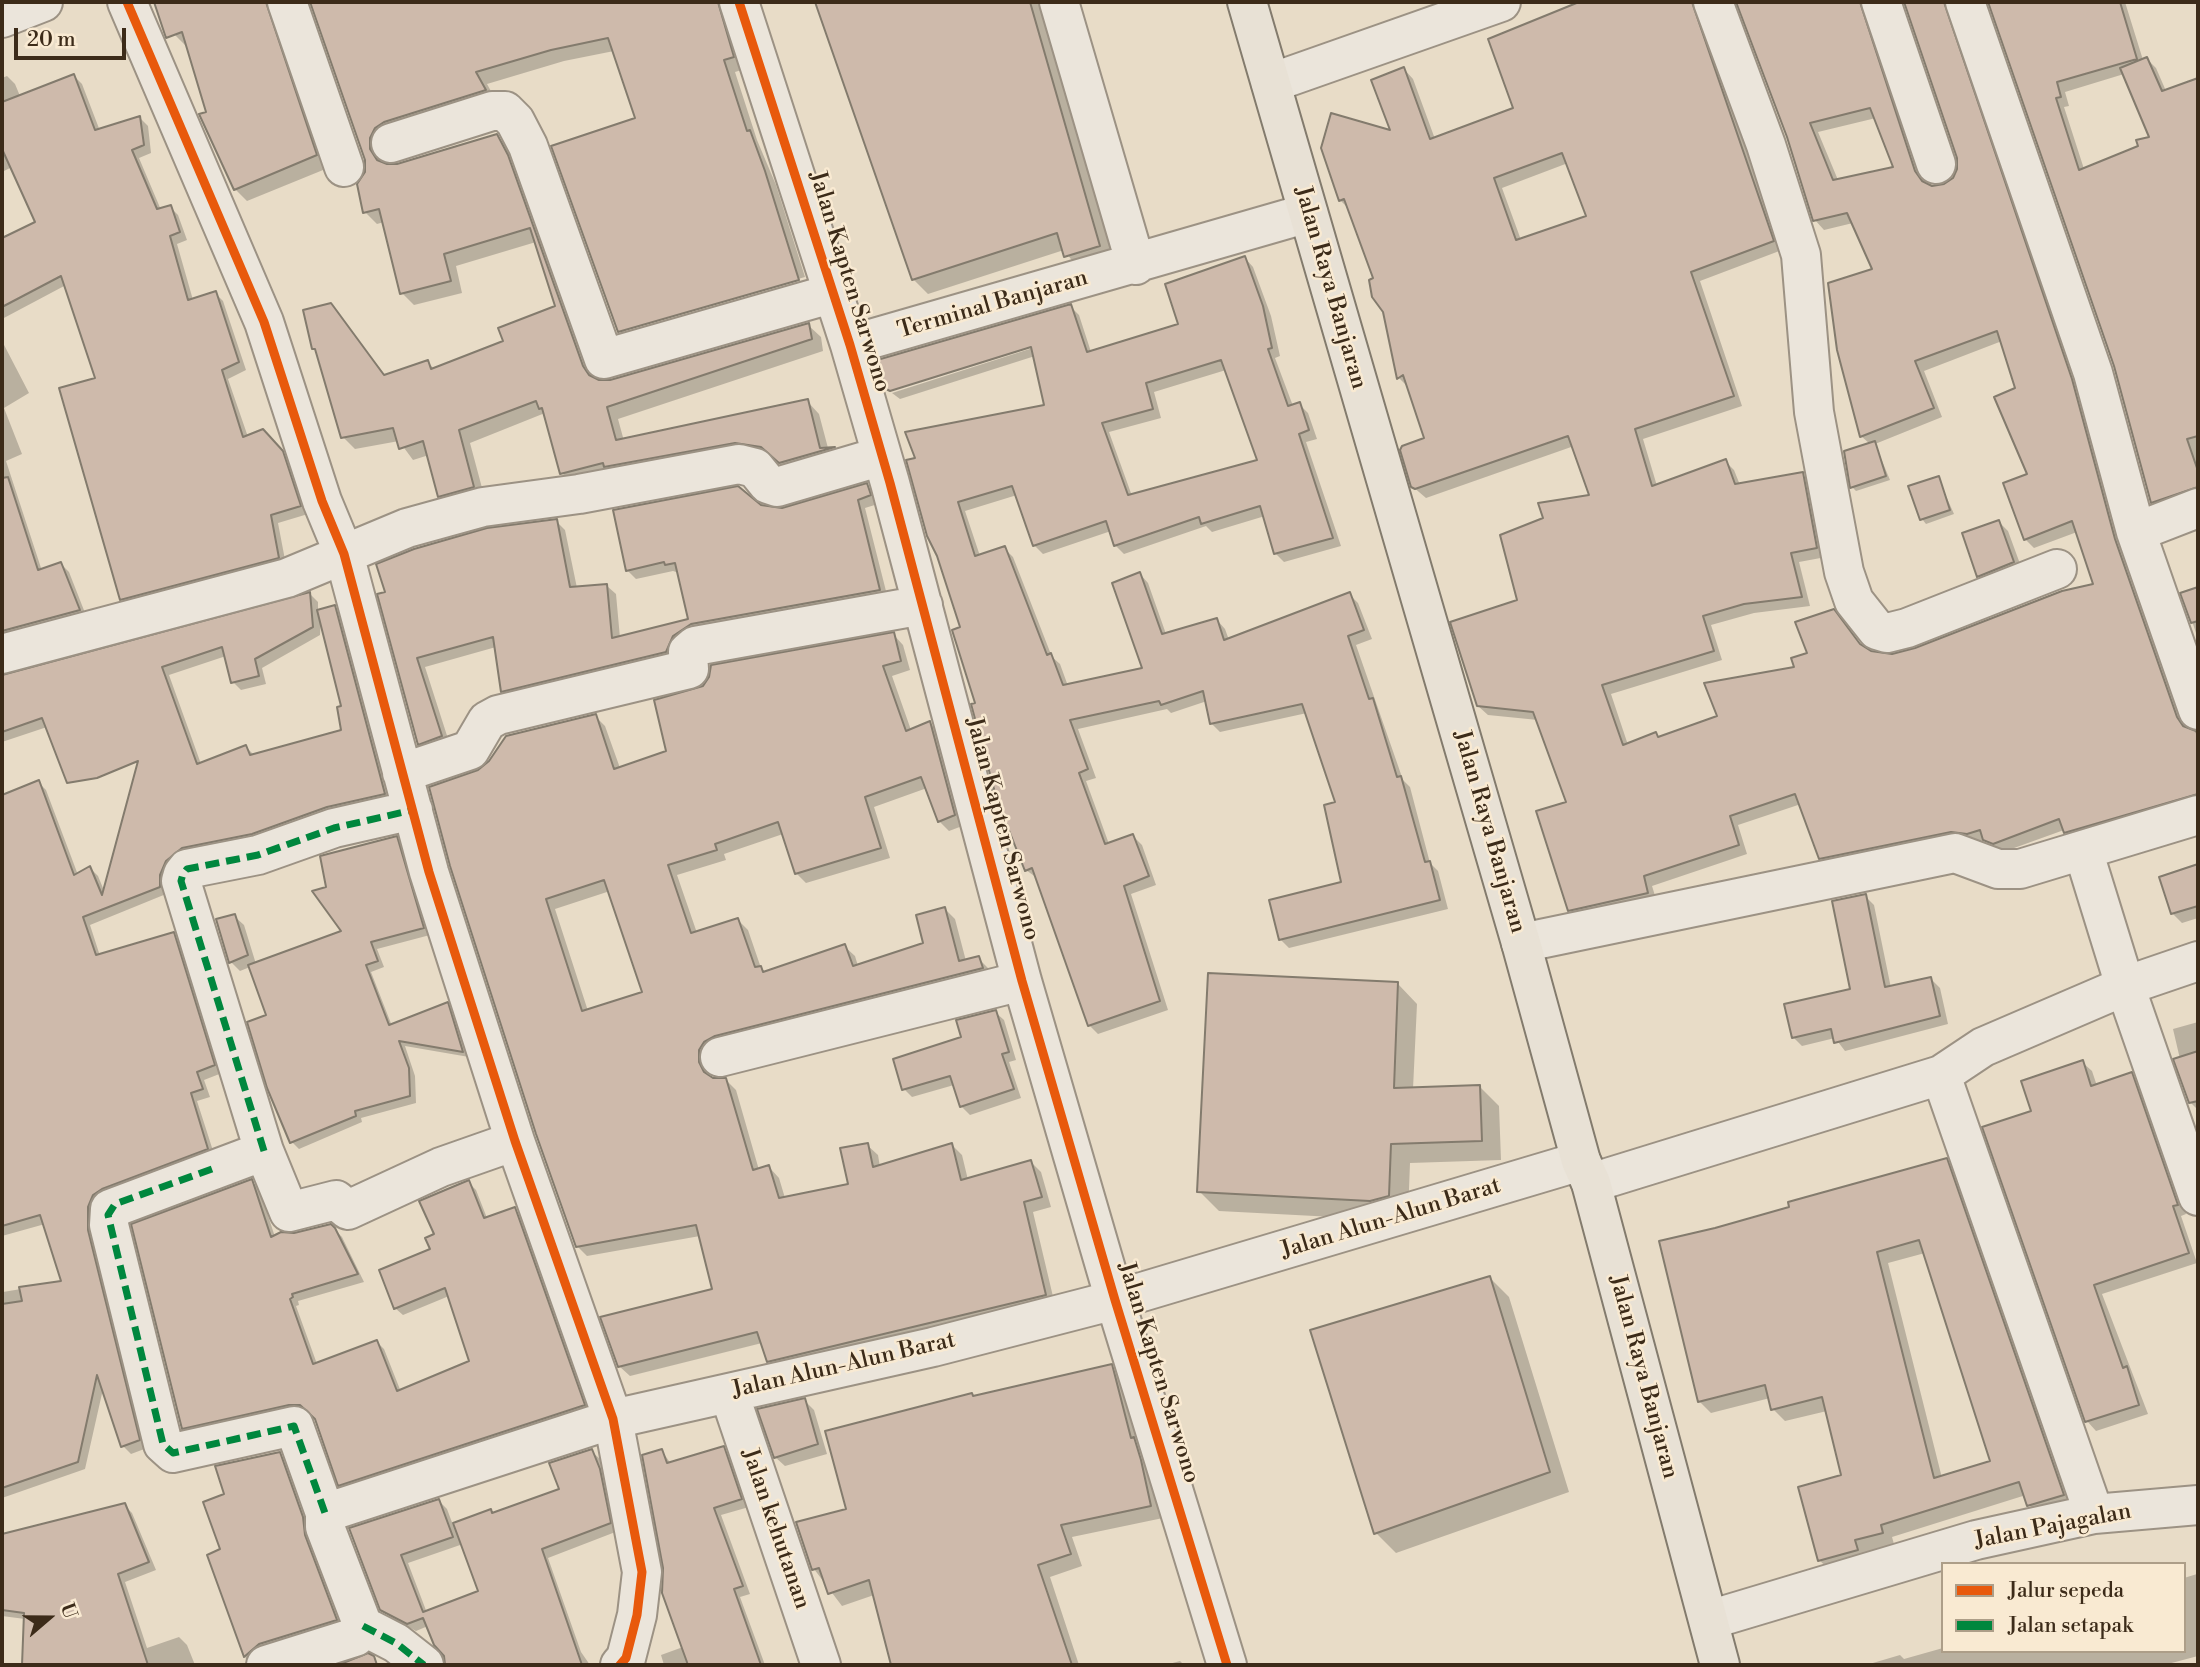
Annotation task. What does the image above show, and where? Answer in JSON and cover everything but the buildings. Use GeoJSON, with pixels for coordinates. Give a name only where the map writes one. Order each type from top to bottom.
{"type":"FeatureCollection","features":[{"type":"Feature","properties":{"kind":"main road","name":"Jalan Raya Banjaran"},"geometry":{"type":"LineString","coordinates":[[1247,2],[1586,1172],[1709,1619],[1718,1665]]}},
{"type":"Feature","properties":{"kind":"street"},"geometry":{"type":"LineString","coordinates":[[2,18],[43,2]]}},
{"type":"Feature","properties":{"kind":"street"},"geometry":{"type":"LineString","coordinates":[[127,2],[232,231],[323,501],[344,554],[402,773],[514,1141],[613,1419],[642,1572],[637,1615],[626,1658],[620,1665]]}},
{"type":"Feature","properties":{"kind":"street"},"geometry":{"type":"LineString","coordinates":[[287,2],[344,167]]}},
{"type":"Feature","properties":{"kind":"street","name":"Jalan Kapten Sarwono"},"geometry":{"type":"LineString","coordinates":[[739,2],[850,345],[923,606],[1022,981],[1115,1300],[1227,1665]]}},
{"type":"Feature","properties":{"kind":"street"},"geometry":{"type":"LineString","coordinates":[[1059,2],[1136,265]]}},
{"type":"Feature","properties":{"kind":"street"},"geometry":{"type":"LineString","coordinates":[[1271,83],[1501,2]]}},
{"type":"Feature","properties":{"kind":"street"},"geometry":{"type":"LineString","coordinates":[[1713,2],[1766,145],[1801,255],[1814,412],[1844,572],[1854,601],[1877,630],[1887,632],[1908,628],[2057,569]]}},
{"type":"Feature","properties":{"kind":"street"},"geometry":{"type":"LineString","coordinates":[[1881,2],[1936,164]]}},
{"type":"Feature","properties":{"kind":"street"},"geometry":{"type":"LineString","coordinates":[[1965,2],[2092,373],[2136,532],[2190,660],[2198,710]]}},
{"type":"Feature","properties":{"kind":"street"},"geometry":{"type":"LineString","coordinates":[[391,144],[492,111],[505,111],[528,146],[604,359],[834,293]]}},
{"type":"Feature","properties":{"kind":"street","name":"Terminal Banjaran"},"geometry":{"type":"LineString","coordinates":[[850,345],[1136,265],[1308,213]]}},
{"type":"Feature","properties":{"kind":"street"},"geometry":{"type":"LineString","coordinates":[[4,647],[287,578],[407,528],[483,507],[579,494],[738,464],[755,468],[768,484],[777,487],[882,456]]}},
{"type":"Feature","properties":{"kind":"street"},"geometry":{"type":"LineString","coordinates":[[2136,532],[2198,508]]}},
{"type":"Feature","properties":{"kind":"street"},"geometry":{"type":"LineString","coordinates":[[402,773],[470,750],[492,717],[689,669],[688,652],[695,646],[923,606]]}},
{"type":"Feature","properties":{"kind":"street"},"geometry":{"type":"LineString","coordinates":[[413,810],[334,828],[258,855],[187,869],[181,881],[264,1151],[285,1208],[292,1212],[336,1200],[348,1210],[441,1167],[514,1141]]}},
{"type":"Feature","properties":{"kind":"street"},"geometry":{"type":"LineString","coordinates":[[1521,943],[1955,853],[1966,855],[1987,866],[2009,870],[2198,815]]}},
{"type":"Feature","properties":{"kind":"street"},"geometry":{"type":"LineString","coordinates":[[2083,850],[2198,1196]]}},
{"type":"Feature","properties":{"kind":"street","name":"Jalan Alun-Alun Barat"},"geometry":{"type":"LineString","coordinates":[[325,1513],[613,1419],[933,1347],[1115,1300],[1272,1255],[1941,1075],[1983,1047],[2126,986],[2198,961]]}},
{"type":"Feature","properties":{"kind":"street"},"geometry":{"type":"LineString","coordinates":[[720,1057],[1022,981]]}},
{"type":"Feature","properties":{"kind":"street"},"geometry":{"type":"LineString","coordinates":[[1941,1075],[2094,1514]]}},
{"type":"Feature","properties":{"kind":"street"},"geometry":{"type":"LineString","coordinates":[[264,1151],[115,1204],[110,1209],[109,1225],[163,1444],[168,1451],[294,1426],[325,1513],[325,1527],[363,1626],[396,1643],[424,1665]]}},
{"type":"Feature","properties":{"kind":"street","name":"Jalan kehutanan"},"geometry":{"type":"LineString","coordinates":[[729,1393],[821,1665]]}},
{"type":"Feature","properties":{"kind":"street","name":"Jalan Pajagalan"},"geometry":{"type":"LineString","coordinates":[[1709,1619],[1976,1540],[2094,1514],[2198,1505]]}},
{"type":"Feature","properties":{"kind":"street"},"geometry":{"type":"LineString","coordinates":[[266,1665],[355,1637],[363,1626]]}},
{"type":"Feature","properties":{"kind":"marked path"},"geometry":{"type":"LineString","coordinates":[[264,1151],[181,881],[183,874],[187,869],[258,855],[334,828],[413,810]]}},
{"type":"Feature","properties":{"kind":"marked path"},"geometry":{"type":"LineString","coordinates":[[212,1169],[115,1204],[108,1215],[163,1444],[173,1453],[294,1426],[325,1513]]}},
{"type":"Feature","properties":{"kind":"marked path"},"geometry":{"type":"LineString","coordinates":[[363,1626],[396,1643],[424,1665]]}},
{"type":"Feature","properties":{"kind":"cycle path"},"geometry":{"type":"LineString","coordinates":[[127,2],[264,322],[322,501],[344,554],[429,872],[515,1141],[613,1419],[642,1572],[637,1615],[626,1658],[620,1665]]}},
{"type":"Feature","properties":{"kind":"cycle path"},"geometry":{"type":"LineString","coordinates":[[739,2],[850,345],[890,483],[1022,981],[1115,1300],[1227,1665]]}}]}
